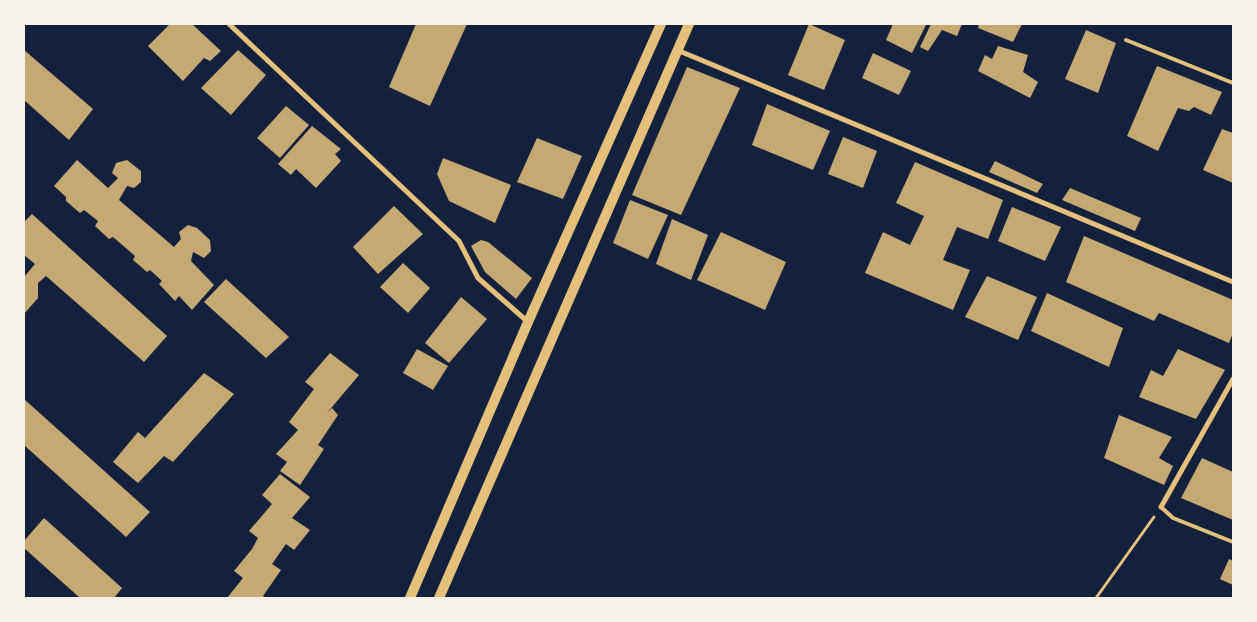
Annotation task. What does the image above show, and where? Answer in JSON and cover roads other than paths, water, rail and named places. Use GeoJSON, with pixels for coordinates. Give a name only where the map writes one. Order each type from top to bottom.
{"type":"FeatureCollection","features":[{"type":"Feature","properties":{"kind":"main road"},"geometry":{"type":"LineString","coordinates":[[410,598],[528,322],[661,24]]}},
{"type":"Feature","properties":{"kind":"main road"},"geometry":{"type":"LineString","coordinates":[[439,598],[689,24]]}},
{"type":"Feature","properties":{"kind":"street"},"geometry":{"type":"LineString","coordinates":[[229,24],[459,242],[478,278],[528,322]]}},
{"type":"Feature","properties":{"kind":"street"},"geometry":{"type":"LineString","coordinates":[[677,50],[1233,282]]}},
{"type":"Feature","properties":{"kind":"street"},"geometry":{"type":"LineString","coordinates":[[1161,507],[1233,380]]}},
{"type":"Feature","properties":{"kind":"lane"},"geometry":{"type":"LineString","coordinates":[[1126,40],[1233,83]]}},
{"type":"Feature","properties":{"kind":"lane"},"geometry":{"type":"LineString","coordinates":[[1161,507],[1173,518],[1233,542]]}}]}
